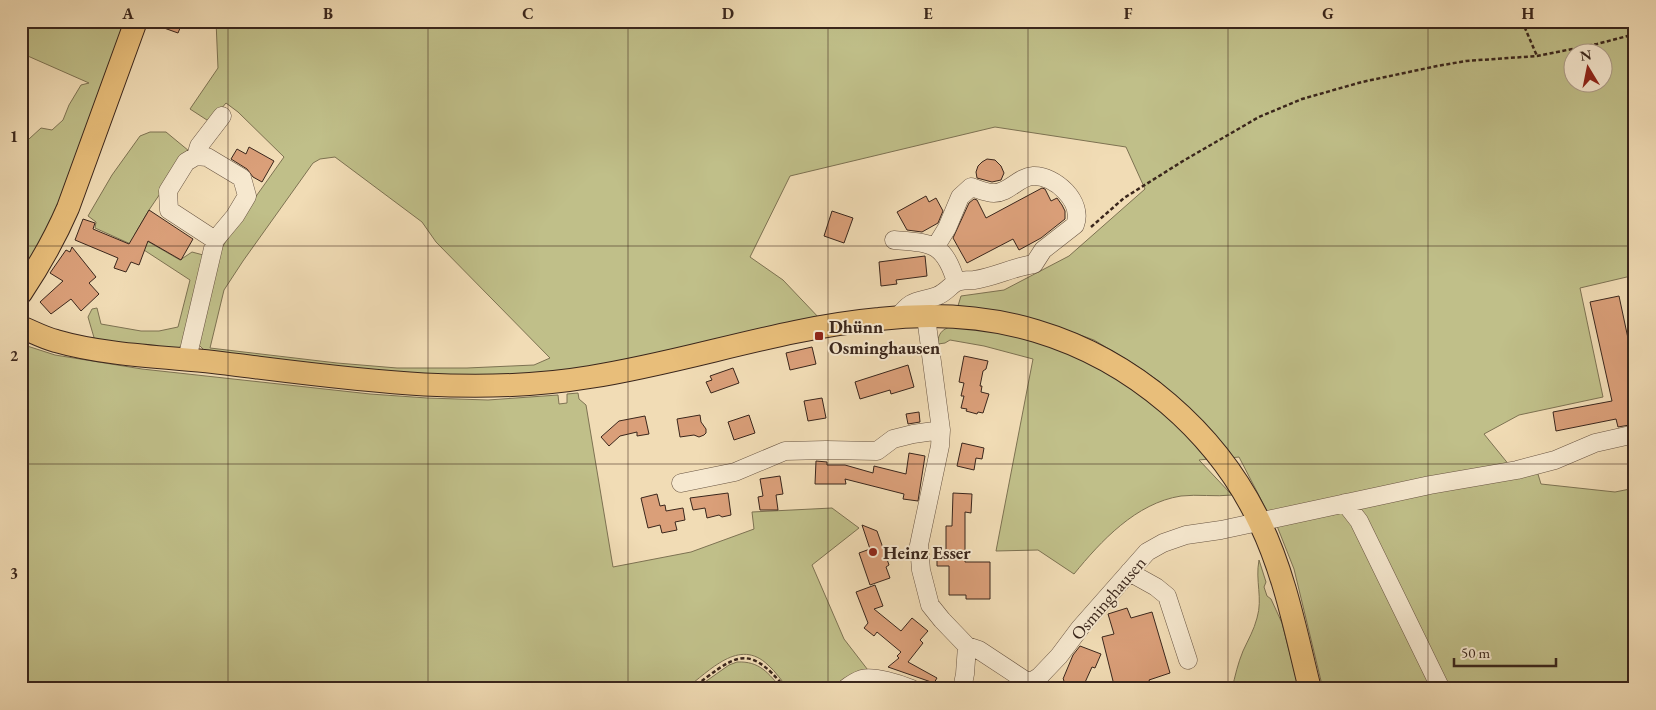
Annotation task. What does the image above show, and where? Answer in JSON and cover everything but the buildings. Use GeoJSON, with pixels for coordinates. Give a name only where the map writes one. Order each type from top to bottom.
{"type":"FeatureCollection","features":[{"type":"Feature","properties":{"kind":"main road"},"geometry":{"type":"LineString","coordinates":[[21,293],[41,264],[62,222],[136,21]]}},
{"type":"Feature","properties":{"kind":"main road"},"geometry":{"type":"LineString","coordinates":[[21,327],[56,341],[110,351],[417,384],[473,386],[564,381],[618,372],[834,324],[898,317],[972,318],[1035,331],[1085,350],[1135,379],[1179,412],[1223,461],[1248,500],[1269,543],[1286,594],[1310,689]]}},
{"type":"Feature","properties":{"kind":"street"},"geometry":{"type":"LineString","coordinates":[[196,156],[200,146],[222,116]]}},
{"type":"Feature","properties":{"kind":"street"},"geometry":{"type":"LineString","coordinates":[[187,359],[215,240],[235,216],[248,196],[242,178],[207,157],[196,156],[186,162],[168,191],[169,210],[215,240]]}},
{"type":"Feature","properties":{"kind":"street"},"geometry":{"type":"LineString","coordinates":[[898,317],[907,306],[916,300],[938,296],[956,282],[997,275],[1020,266],[1034,264],[1042,250],[1074,225],[1077,219],[1072,200],[1064,189],[1049,179],[1032,176],[1002,192],[993,193],[971,187],[960,198],[947,228],[936,246]]}},
{"type":"Feature","properties":{"kind":"street"},"geometry":{"type":"LineString","coordinates":[[894,240],[936,246],[946,257],[953,269],[956,282]]}},
{"type":"Feature","properties":{"kind":"street","name":"Osminghausen"},"geometry":{"type":"LineString","coordinates":[[926,317],[941,430],[940,446],[919,545],[920,570],[930,605],[942,620],[967,646],[979,650],[1030,686],[1059,656],[1080,628],[1147,552],[1162,543],[1186,536],[1430,485],[1540,465],[1595,443],[1635,434]]}},
{"type":"Feature","properties":{"kind":"street"},"geometry":{"type":"LineString","coordinates":[[681,483],[735,472],[785,451],[877,451],[893,439],[941,430]]}},
{"type":"Feature","properties":{"kind":"street"},"geometry":{"type":"LineString","coordinates":[[1345,504],[1359,521],[1441,689]]}},
{"type":"Feature","properties":{"kind":"street"},"geometry":{"type":"LineString","coordinates":[[1129,572],[1156,587],[1167,596],[1188,660]]}},
{"type":"Feature","properties":{"kind":"street"},"geometry":{"type":"LineString","coordinates":[[962,689],[967,646]]}},
{"type":"Feature","properties":{"kind":"street"},"geometry":{"type":"LineString","coordinates":[[845,689],[855,682],[868,678],[900,684],[912,689]]}},
{"type":"Feature","properties":{"kind":"path"},"geometry":{"type":"LineString","coordinates":[[1522,21],[1537,56]]}},
{"type":"Feature","properties":{"kind":"path"},"geometry":{"type":"LineString","coordinates":[[1087,230],[1124,198],[1236,129],[1281,107],[1317,94],[1437,66],[1473,60],[1537,56],[1635,34]]}},
{"type":"Feature","properties":{"kind":"path"},"geometry":{"type":"LineString","coordinates":[[691,689],[733,659],[746,658],[765,666],[786,689]]}},
{"type":"Feature","properties":{"kind":"shaded area"},"geometry":{"type":"Polygon","coordinates":[[[21,21],[130,21],[58,215],[21,283],[21,135],[29,139],[41,128],[52,130],[63,120],[69,105],[81,85],[89,83],[21,53],[21,21]]]}},
{"type":"Feature","properties":{"kind":"shaded area"},"geometry":{"type":"Polygon","coordinates":[[[216,21],[1635,21],[1635,285],[1631,276],[1580,288],[1603,397],[1519,415],[1484,434],[1510,466],[1280,512],[1267,511],[1239,457],[1229,458],[1160,382],[1134,364],[1094,340],[1058,327],[1010,315],[957,309],[961,296],[1004,290],[1069,256],[1145,189],[1126,147],[995,127],[790,176],[750,257],[783,280],[821,320],[549,375],[425,377],[206,352],[197,343],[216,257],[242,216],[284,157],[238,112],[226,103],[210,122],[190,109],[218,68],[216,21]],[[335,157],[320,159],[313,163],[224,290],[210,348],[397,368],[467,368],[534,365],[550,358],[436,242],[422,222],[335,157]]]}},
{"type":"Feature","properties":{"kind":"shaded area"},"geometry":{"type":"Polygon","coordinates":[[[150,132],[166,132],[189,151],[135,234],[180,260],[192,252],[207,256],[184,343],[170,351],[95,341],[88,317],[92,309],[97,308],[101,324],[141,331],[159,331],[178,327],[190,280],[144,250],[95,228],[96,222],[88,216],[112,175],[140,136],[150,132]]]}},
{"type":"Feature","properties":{"kind":"shaded area"},"geometry":{"type":"Polygon","coordinates":[[[963,324],[1033,338],[1125,379],[1159,407],[1209,459],[1199,460],[1232,495],[1181,496],[1149,507],[1121,525],[1074,574],[1038,550],[996,551],[1033,359],[984,346],[950,340],[938,344],[942,331],[963,324]]]}},
{"type":"Feature","properties":{"kind":"shaded area"},"geometry":{"type":"Polygon","coordinates":[[[21,344],[55,355],[142,369],[370,394],[488,400],[558,395],[559,404],[567,403],[567,394],[578,393],[579,399],[586,405],[613,567],[691,552],[754,529],[752,512],[832,508],[859,528],[812,565],[844,639],[871,674],[839,689],[788,689],[768,665],[757,657],[746,654],[725,660],[685,689],[21,689],[21,344]]]}},
{"type":"Feature","properties":{"kind":"shaded area"},"geometry":{"type":"Polygon","coordinates":[[[1537,471],[1541,484],[1615,492],[1635,488],[1635,689],[1446,689],[1355,505],[1537,471]]]}},
{"type":"Feature","properties":{"kind":"shaded area"},"geometry":{"type":"Polygon","coordinates":[[[1337,510],[1355,524],[1436,689],[1323,689],[1294,569],[1277,526],[1337,510]]]}},
{"type":"Feature","properties":{"kind":"shaded area"},"geometry":{"type":"Polygon","coordinates":[[[1259,560],[1266,582],[1264,587],[1267,596],[1271,599],[1282,623],[1299,689],[1232,689],[1243,651],[1259,611],[1259,560]]]}},
{"type":"Feature","properties":{"kind":"shaded area"},"geometry":{"type":"Polygon","coordinates":[[[745,662],[763,669],[782,689],[695,689],[729,665],[745,662]]]}},
{"type":"Feature","properties":{"kind":"place","name":"Dhünn Osminghausen"},"geometry":{"type":"Point","coordinates":[819,336]}},
{"type":"Feature","properties":{"kind":"place","name":"Heinz Esser"},"geometry":{"type":"Point","coordinates":[873,552]}}]}
